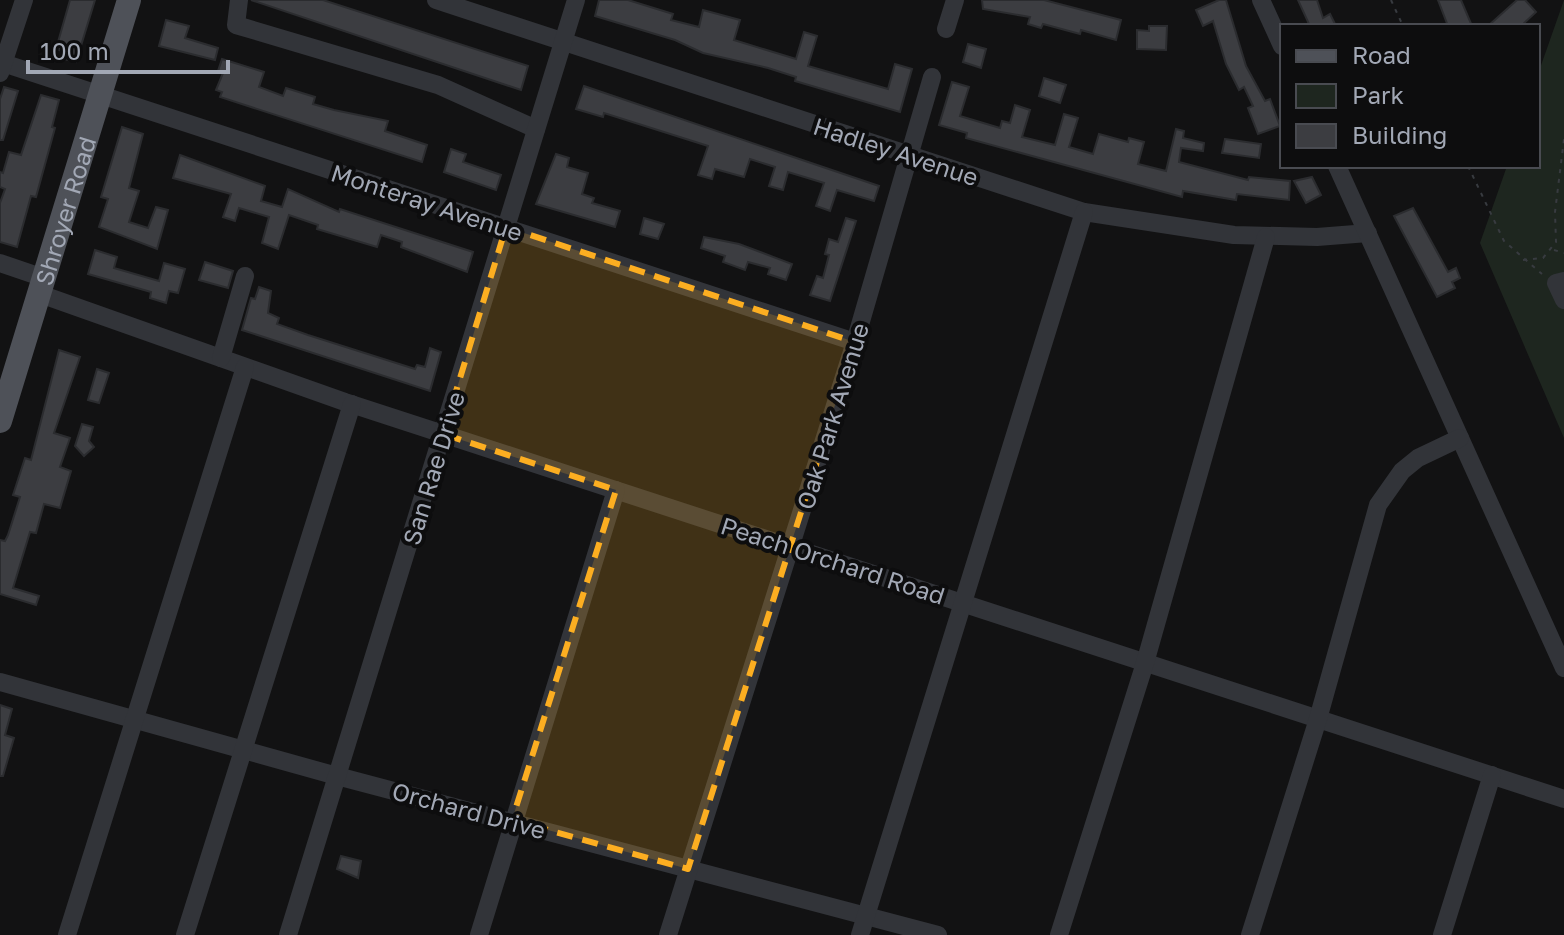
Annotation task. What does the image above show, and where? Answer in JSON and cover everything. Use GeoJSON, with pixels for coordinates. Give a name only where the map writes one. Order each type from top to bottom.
{"type":"FeatureCollection","features":[{"type":"Feature","properties":{"kind":"main road","name":"Shroyer Road"},"geometry":{"type":"LineString","coordinates":[[0,421],[129,0]]}},
{"type":"Feature","properties":{"kind":"street"},"geometry":{"type":"LineString","coordinates":[[1,66],[24,0]]}},
{"type":"Feature","properties":{"kind":"street"},"geometry":{"type":"LineString","coordinates":[[239,0],[235,11],[236,25],[438,85],[536,129]]}},
{"type":"Feature","properties":{"kind":"street","name":"Hadley Avenue"},"geometry":{"type":"LineString","coordinates":[[436,0],[1084,212],[1178,229],[1266,237],[1368,233]]}},
{"type":"Feature","properties":{"kind":"street","name":"San Rae Drive"},"geometry":{"type":"LineString","coordinates":[[288,935],[576,0]]}},
{"type":"Feature","properties":{"kind":"street"},"geometry":{"type":"LineString","coordinates":[[946,29],[955,0]]}},
{"type":"Feature","properties":{"kind":"street"},"geometry":{"type":"LineString","coordinates":[[1261,0],[1280,42]]}},
{"type":"Feature","properties":{"kind":"street","name":"Monteray Avenue"},"geometry":{"type":"LineString","coordinates":[[1,66],[101,94],[855,342]]}},
{"type":"Feature","properties":{"kind":"street","name":"Oak Park Avenue"},"geometry":{"type":"LineString","coordinates":[[668,935],[792,547],[932,77]]}},
{"type":"Feature","properties":{"kind":"street"},"geometry":{"type":"LineString","coordinates":[[1338,168],[1564,668]]}},
{"type":"Feature","properties":{"kind":"street"},"geometry":{"type":"LineString","coordinates":[[860,935],[1084,212]]}},
{"type":"Feature","properties":{"kind":"street"},"geometry":{"type":"LineString","coordinates":[[1059,935],[1145,663],[1266,237]]}},
{"type":"Feature","properties":{"kind":"street","name":"Peach Orchard Road"},"geometry":{"type":"LineString","coordinates":[[0,263],[104,317],[352,404],[1564,799]]}},
{"type":"Feature","properties":{"kind":"street"},"geometry":{"type":"LineString","coordinates":[[221,358],[245,276]]}},
{"type":"Feature","properties":{"kind":"street"},"geometry":{"type":"LineString","coordinates":[[67,935],[245,367]]}},
{"type":"Feature","properties":{"kind":"street"},"geometry":{"type":"LineString","coordinates":[[185,935],[352,404]]}},
{"type":"Feature","properties":{"kind":"street"},"geometry":{"type":"LineString","coordinates":[[1250,935],[1318,719],[1378,505],[1402,471],[1435,448],[1460,438]]}},
{"type":"Feature","properties":{"kind":"street"},"geometry":{"type":"LineString","coordinates":[[479,935],[616,490]]}},
{"type":"Feature","properties":{"kind":"street","name":"Orchard Drive"},"geometry":{"type":"LineString","coordinates":[[0,682],[337,776],[938,935]]}},
{"type":"Feature","properties":{"kind":"street"},"geometry":{"type":"LineString","coordinates":[[1442,935],[1492,775]]}},
{"type":"Feature","properties":{"kind":"path"},"geometry":{"type":"LineString","coordinates":[[1391,0],[1402,24]]}},
{"type":"Feature","properties":{"kind":"path"},"geometry":{"type":"LineString","coordinates":[[1522,260],[1538,260],[1556,242],[1555,212],[1564,139]]}},
{"type":"Feature","properties":{"kind":"path"},"geometry":{"type":"LineString","coordinates":[[1469,168],[1504,241],[1522,260],[1561,288]]}},
{"type":"Feature","properties":{"kind":"path"},"geometry":{"type":"LineString","coordinates":[[1552,249],[1564,253]]}},
{"type":"Feature","properties":{"kind":"highlighted area"},"geometry":{"type":"Polygon","coordinates":[[[506,227],[855,342],[688,869],[512,820],[616,490],[443,434],[506,227]]]}},
{"type":"Feature","properties":{"kind":"green space"},"geometry":{"type":"Polygon","coordinates":[[[1564,0],[1564,438],[1480,243],[1506,168],[1540,168],[1540,68],[1564,0]]]}},
{"type":"Feature","properties":{"kind":"building"},"geometry":{"type":"Polygon","coordinates":[[[70,0],[95,0],[76,62],[60,58],[62,51],[56,49],[70,0]]]}},
{"type":"Feature","properties":{"kind":"building"},"geometry":{"type":"Polygon","coordinates":[[[251,0],[323,0],[528,66],[521,90],[251,0]]]}},
{"type":"Feature","properties":{"kind":"building"},"geometry":{"type":"Polygon","coordinates":[[[599,0],[628,0],[673,14],[671,20],[699,27],[703,10],[740,20],[734,40],[796,59],[804,32],[817,36],[808,66],[888,89],[895,64],[912,69],[900,112],[795,81],[796,77],[768,68],[703,53],[675,40],[595,16],[599,0]]]}},
{"type":"Feature","properties":{"kind":"building"},"geometry":{"type":"Polygon","coordinates":[[[982,0],[1044,0],[1121,20],[1116,40],[1081,30],[1080,34],[1043,24],[1041,28],[1028,24],[1030,17],[983,9],[982,0]]]}},
{"type":"Feature","properties":{"kind":"building"},"geometry":{"type":"Polygon","coordinates":[[[1226,0],[1246,66],[1265,101],[1270,99],[1280,126],[1258,134],[1248,108],[1253,106],[1244,87],[1239,90],[1226,64],[1213,21],[1203,26],[1196,10],[1226,0]]]}},
{"type":"Feature","properties":{"kind":"building"},"geometry":{"type":"Polygon","coordinates":[[[1298,0],[1317,0],[1323,18],[1330,14],[1335,24],[1309,24],[1298,0]]]}},
{"type":"Feature","properties":{"kind":"building"},"geometry":{"type":"Polygon","coordinates":[[[1438,0],[1461,0],[1471,24],[1447,24],[1438,0]]]}},
{"type":"Feature","properties":{"kind":"building"},"geometry":{"type":"Polygon","coordinates":[[[1517,0],[1525,0],[1536,12],[1523,24],[1490,24],[1517,0]]]}},
{"type":"Feature","properties":{"kind":"building"},"geometry":{"type":"Polygon","coordinates":[[[166,20],[189,26],[185,38],[218,48],[215,60],[159,46],[166,20]]]}},
{"type":"Feature","properties":{"kind":"building"},"geometry":{"type":"Polygon","coordinates":[[[1149,26],[1167,26],[1166,50],[1137,49],[1137,30],[1149,31],[1149,26]]]}},
{"type":"Feature","properties":{"kind":"building"},"geometry":{"type":"Polygon","coordinates":[[[968,44],[986,49],[981,68],[963,62],[968,44]]]}},
{"type":"Feature","properties":{"kind":"building"},"geometry":{"type":"Polygon","coordinates":[[[222,59],[264,72],[259,87],[283,96],[286,88],[315,97],[313,104],[388,121],[385,131],[427,145],[422,162],[220,97],[222,92],[216,90],[223,73],[218,71],[222,59]]]}},
{"type":"Feature","properties":{"kind":"building"},"geometry":{"type":"Polygon","coordinates":[[[1044,78],[1066,85],[1060,103],[1039,96],[1044,78]]]}},
{"type":"Feature","properties":{"kind":"building"},"geometry":{"type":"Polygon","coordinates":[[[952,82],[969,87],[960,116],[1000,128],[1002,121],[1010,123],[1015,105],[1030,110],[1022,137],[1055,145],[1064,114],[1078,118],[1069,147],[1093,154],[1099,134],[1128,142],[1129,138],[1144,142],[1138,164],[1166,171],[1176,129],[1184,131],[1183,138],[1204,143],[1203,151],[1181,148],[1179,162],[1248,180],[1249,177],[1290,181],[1289,200],[1237,194],[1236,200],[1183,191],[1182,197],[966,138],[967,133],[939,125],[952,82]]]}},
{"type":"Feature","properties":{"kind":"building"},"geometry":{"type":"Polygon","coordinates":[[[584,86],[879,186],[874,201],[837,190],[830,211],[816,206],[824,183],[788,172],[783,190],[769,186],[775,167],[750,159],[744,177],[715,169],[712,179],[698,175],[708,146],[604,113],[603,117],[576,109],[584,86]]]}},
{"type":"Feature","properties":{"kind":"building"},"geometry":{"type":"Polygon","coordinates":[[[4,87],[18,91],[3,140],[0,140],[0,99],[4,87]]]}},
{"type":"Feature","properties":{"kind":"building"},"geometry":{"type":"Polygon","coordinates":[[[41,95],[59,100],[52,127],[55,128],[36,197],[31,196],[17,247],[0,242],[0,203],[5,189],[0,187],[0,172],[3,173],[9,152],[21,155],[41,95]]]}},
{"type":"Feature","properties":{"kind":"building"},"geometry":{"type":"Polygon","coordinates":[[[122,127],[143,134],[129,188],[139,191],[129,222],[148,228],[156,207],[168,210],[157,249],[99,227],[108,199],[101,197],[122,127]]]}},
{"type":"Feature","properties":{"kind":"building"},"geometry":{"type":"Polygon","coordinates":[[[1225,139],[1261,144],[1259,158],[1222,153],[1225,139]]]}},
{"type":"Feature","properties":{"kind":"building"},"geometry":{"type":"Polygon","coordinates":[[[451,149],[466,154],[463,162],[501,175],[496,190],[444,172],[451,149]]]}},
{"type":"Feature","properties":{"kind":"building"},"geometry":{"type":"Polygon","coordinates":[[[556,154],[569,158],[567,167],[588,173],[582,194],[594,198],[592,203],[620,211],[615,227],[536,204],[556,154]]]}},
{"type":"Feature","properties":{"kind":"building"},"geometry":{"type":"Polygon","coordinates":[[[180,155],[265,186],[261,201],[282,207],[288,189],[339,212],[340,209],[473,252],[467,272],[401,247],[402,242],[381,235],[377,247],[317,229],[318,225],[289,215],[278,249],[262,243],[269,217],[239,208],[235,221],[223,217],[231,194],[173,178],[180,155]]]}},
{"type":"Feature","properties":{"kind":"building"},"geometry":{"type":"Polygon","coordinates":[[[1312,177],[1321,195],[1306,203],[1294,181],[1312,177]]]}},
{"type":"Feature","properties":{"kind":"building"},"geometry":{"type":"Polygon","coordinates":[[[1413,208],[1448,272],[1456,268],[1460,278],[1452,282],[1455,288],[1437,297],[1394,216],[1413,208]]]}},
{"type":"Feature","properties":{"kind":"building"},"geometry":{"type":"Polygon","coordinates":[[[644,218],[664,224],[658,239],[640,234],[644,218]]]}},
{"type":"Feature","properties":{"kind":"building"},"geometry":{"type":"Polygon","coordinates":[[[846,218],[856,221],[830,301],[810,295],[817,276],[823,278],[829,255],[825,254],[829,239],[838,242],[846,218]]]}},
{"type":"Feature","properties":{"kind":"building"},"geometry":{"type":"Polygon","coordinates":[[[704,237],[739,244],[792,264],[786,280],[768,274],[770,268],[748,262],[745,270],[723,262],[725,256],[701,248],[704,237]]]}},
{"type":"Feature","properties":{"kind":"building"},"geometry":{"type":"Polygon","coordinates":[[[95,250],[117,257],[114,268],[159,281],[164,263],[185,269],[178,293],[169,291],[166,303],[150,298],[151,292],[88,274],[95,250]]]}},
{"type":"Feature","properties":{"kind":"building"},"geometry":{"type":"Polygon","coordinates":[[[205,262],[233,271],[228,288],[199,280],[205,262]]]}},
{"type":"Feature","properties":{"kind":"building"},"geometry":{"type":"Polygon","coordinates":[[[259,287],[271,291],[268,313],[279,318],[277,324],[415,369],[417,365],[425,367],[430,348],[441,352],[430,391],[242,330],[251,298],[255,299],[259,287]]]}},
{"type":"Feature","properties":{"kind":"building"},"geometry":{"type":"Polygon","coordinates":[[[59,350],[80,357],[54,433],[70,438],[60,467],[71,471],[60,508],[44,504],[36,533],[30,532],[13,588],[39,596],[36,605],[0,594],[0,540],[5,541],[8,535],[20,497],[13,495],[25,458],[31,460],[59,350]]]}},
{"type":"Feature","properties":{"kind":"building"},"geometry":{"type":"Polygon","coordinates":[[[97,369],[109,373],[99,403],[88,400],[97,369]]]}},
{"type":"Feature","properties":{"kind":"building"},"geometry":{"type":"Polygon","coordinates":[[[82,424],[93,427],[89,441],[94,447],[84,456],[75,446],[82,424]]]}},
{"type":"Feature","properties":{"kind":"building"},"geometry":{"type":"Polygon","coordinates":[[[0,705],[12,709],[5,735],[14,738],[3,776],[0,776],[0,705]]]}},
{"type":"Feature","properties":{"kind":"building"},"geometry":{"type":"Polygon","coordinates":[[[341,856],[361,861],[358,878],[337,869],[341,856]]]}}]}
